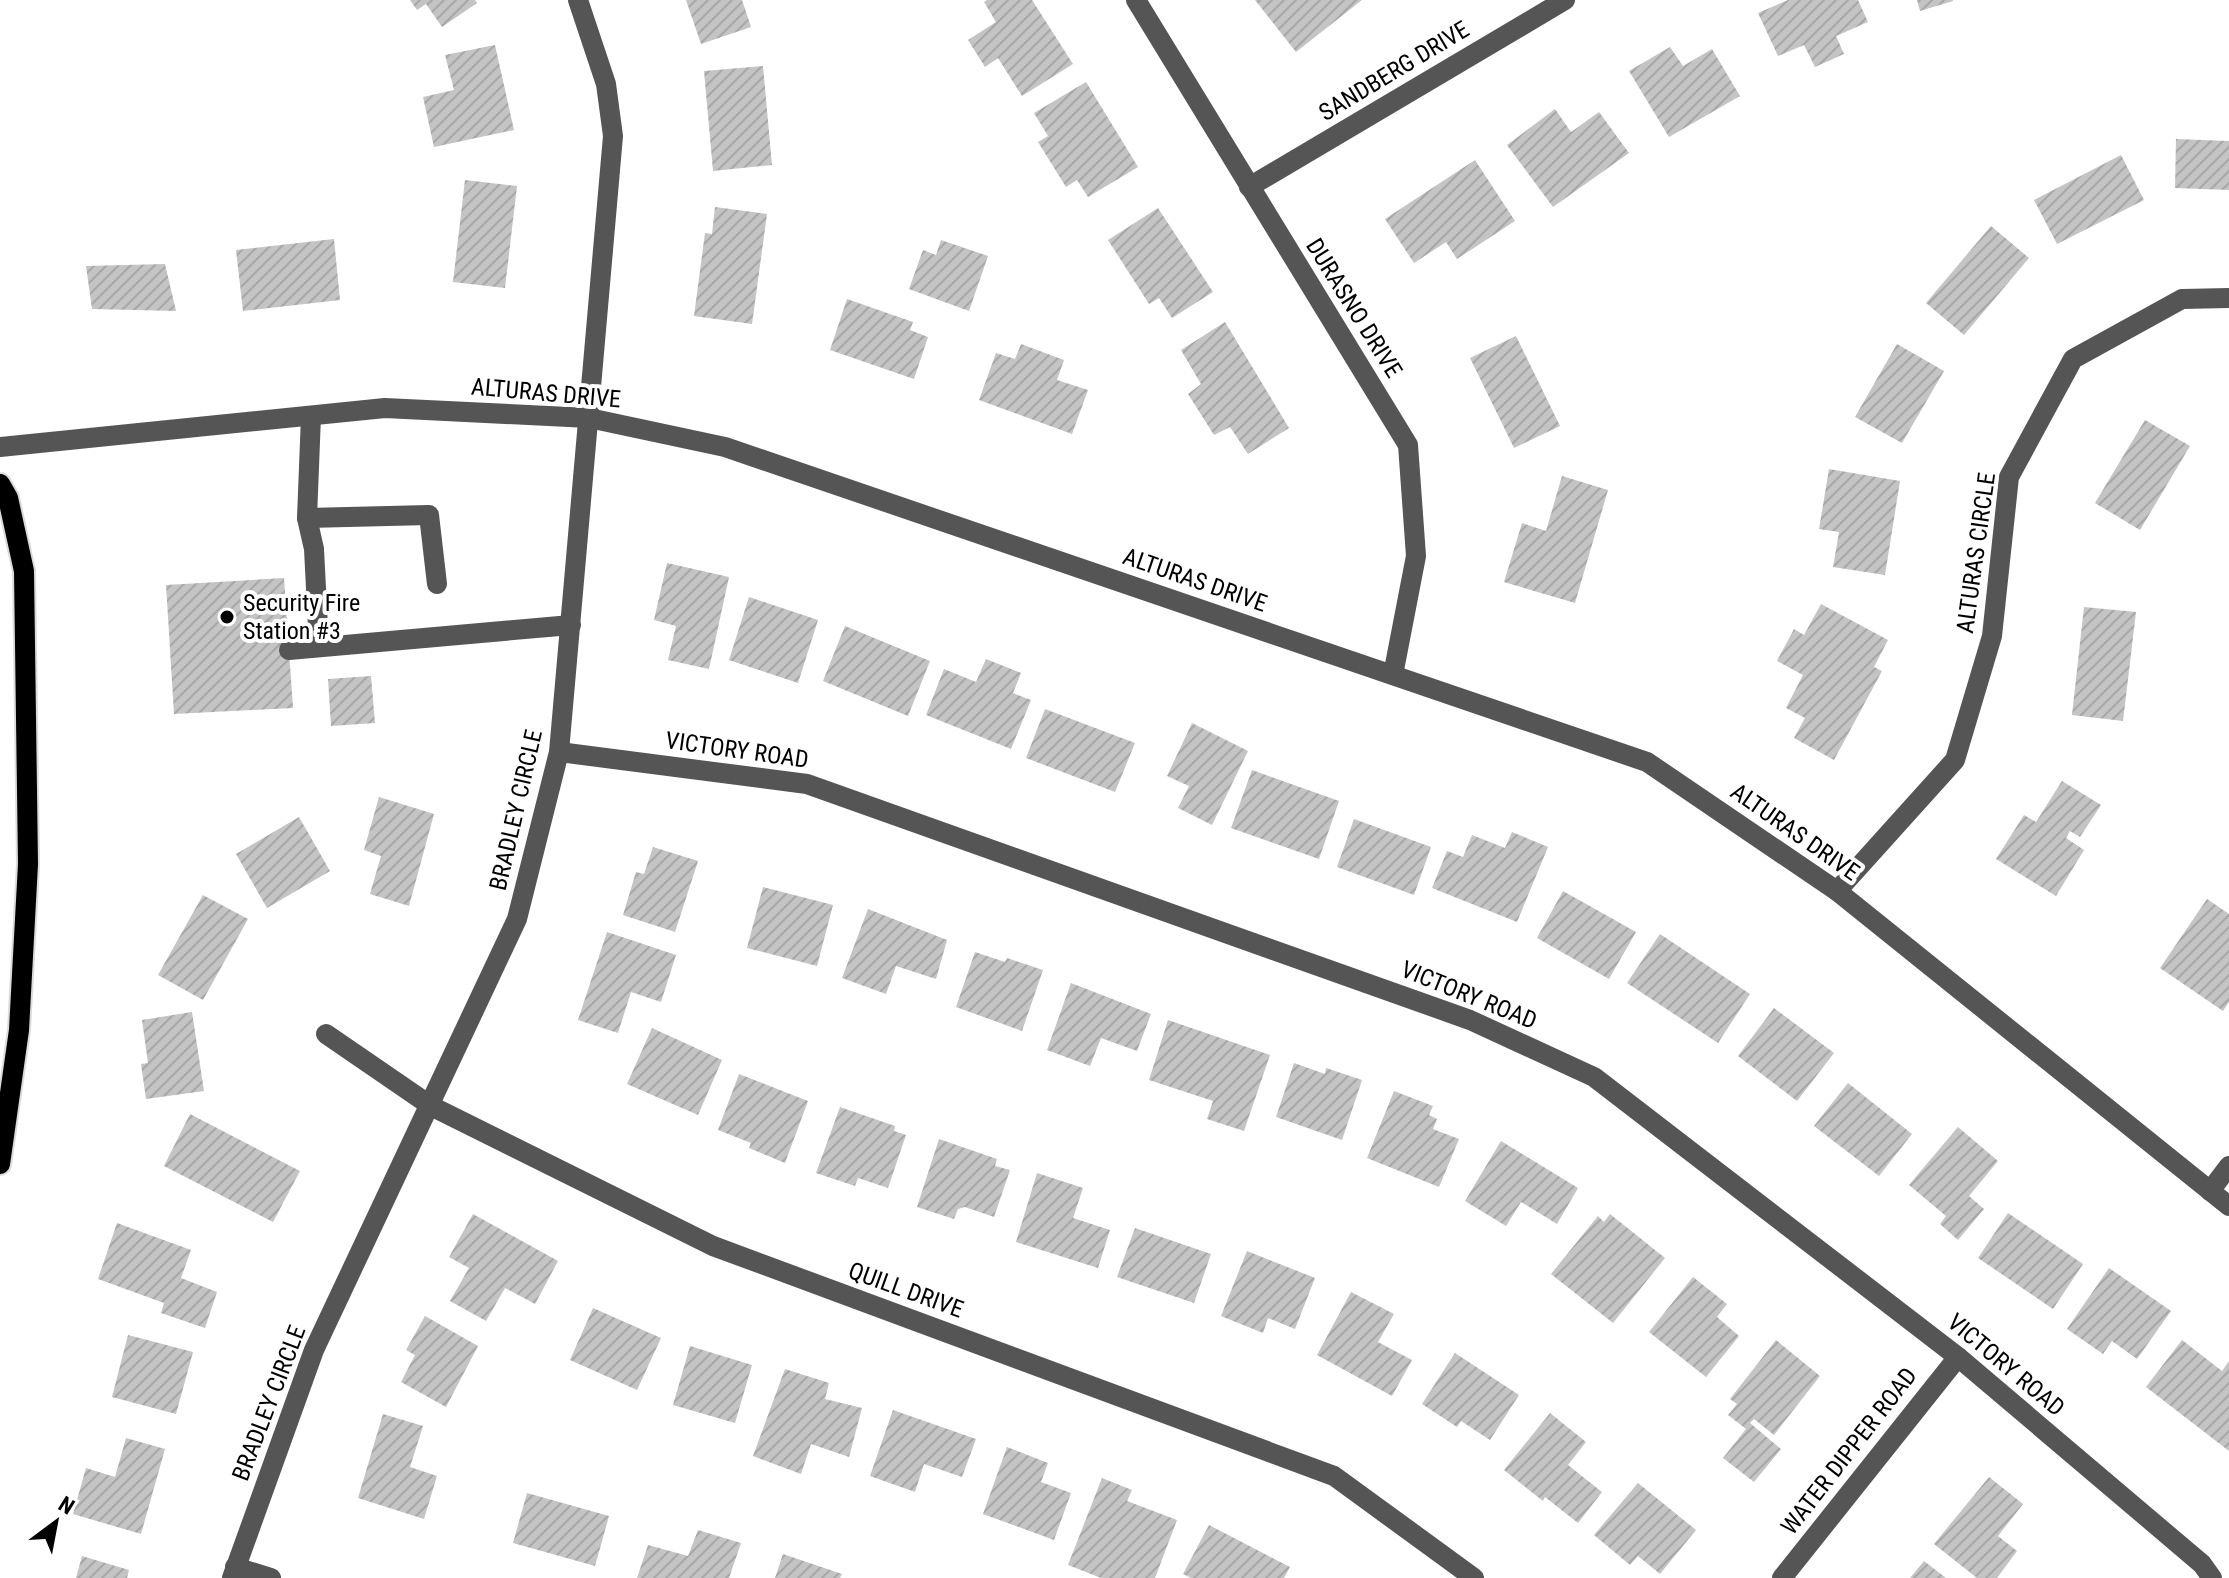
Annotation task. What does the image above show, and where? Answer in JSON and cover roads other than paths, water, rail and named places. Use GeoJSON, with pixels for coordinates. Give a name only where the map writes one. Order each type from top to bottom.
{"type":"FeatureCollection","features":[{"type":"Feature","properties":{"kind":"main road"},"geometry":{"type":"LineString","coordinates":[[0,484],[8,498],[24,571],[28,864],[19,1030],[0,1164]]}},
{"type":"Feature","properties":{"kind":"street","name":"BRADLEY CIRCLE"},"geometry":{"type":"LineString","coordinates":[[234,1572],[314,1350],[517,919],[559,752],[613,136],[606,84],[578,0]]}},
{"type":"Feature","properties":{"kind":"street","name":"DURASNO DRIVE"},"geometry":{"type":"LineString","coordinates":[[1136,0],[1408,445],[1416,556],[1393,675]]}},
{"type":"Feature","properties":{"kind":"street","name":"SANDBERG DRIVE"},"geometry":{"type":"LineString","coordinates":[[1249,187],[1565,0]]}},
{"type":"Feature","properties":{"kind":"street","name":"ALTURAS CIRCLE"},"geometry":{"type":"LineString","coordinates":[[1837,891],[1955,760],[1992,636],[2009,477],[2073,359],[2182,299],[2229,298]]}},
{"type":"Feature","properties":{"kind":"street","name":"ALTURAS DRIVE"},"geometry":{"type":"LineString","coordinates":[[0,447],[385,408],[589,418],[725,447],[1647,762],[1837,891],[2229,1206]]}},
{"type":"Feature","properties":{"kind":"street"},"geometry":{"type":"LineString","coordinates":[[311,416],[307,518],[314,549],[319,647]]}},
{"type":"Feature","properties":{"kind":"street"},"geometry":{"type":"LineString","coordinates":[[307,518],[429,515],[437,584]]}},
{"type":"Feature","properties":{"kind":"street"},"geometry":{"type":"LineString","coordinates":[[289,650],[571,625]]}},
{"type":"Feature","properties":{"kind":"street","name":"VICTORY ROAD"},"geometry":{"type":"LineString","coordinates":[[559,752],[807,784],[1470,1020],[1594,1077],[1958,1357],[2202,1564],[2212,1578]]}},
{"type":"Feature","properties":{"kind":"street","name":"QUILL DRIVE"},"geometry":{"type":"LineString","coordinates":[[326,1034],[431,1106],[713,1246],[1334,1476],[1474,1578]]}},
{"type":"Feature","properties":{"kind":"street"},"geometry":{"type":"LineString","coordinates":[[2210,1191],[2229,1166]]}},
{"type":"Feature","properties":{"kind":"street","name":"WATER DIPPER ROAD"},"geometry":{"type":"LineString","coordinates":[[1782,1578],[1958,1357]]}},
{"type":"Feature","properties":{"kind":"street"},"geometry":{"type":"LineString","coordinates":[[234,1572],[271,1578]]}},
{"type":"Feature","properties":{"kind":"place","name":"Security Fire Station #3"},"geometry":{"type":"Point","coordinates":[227,617]}}]}
